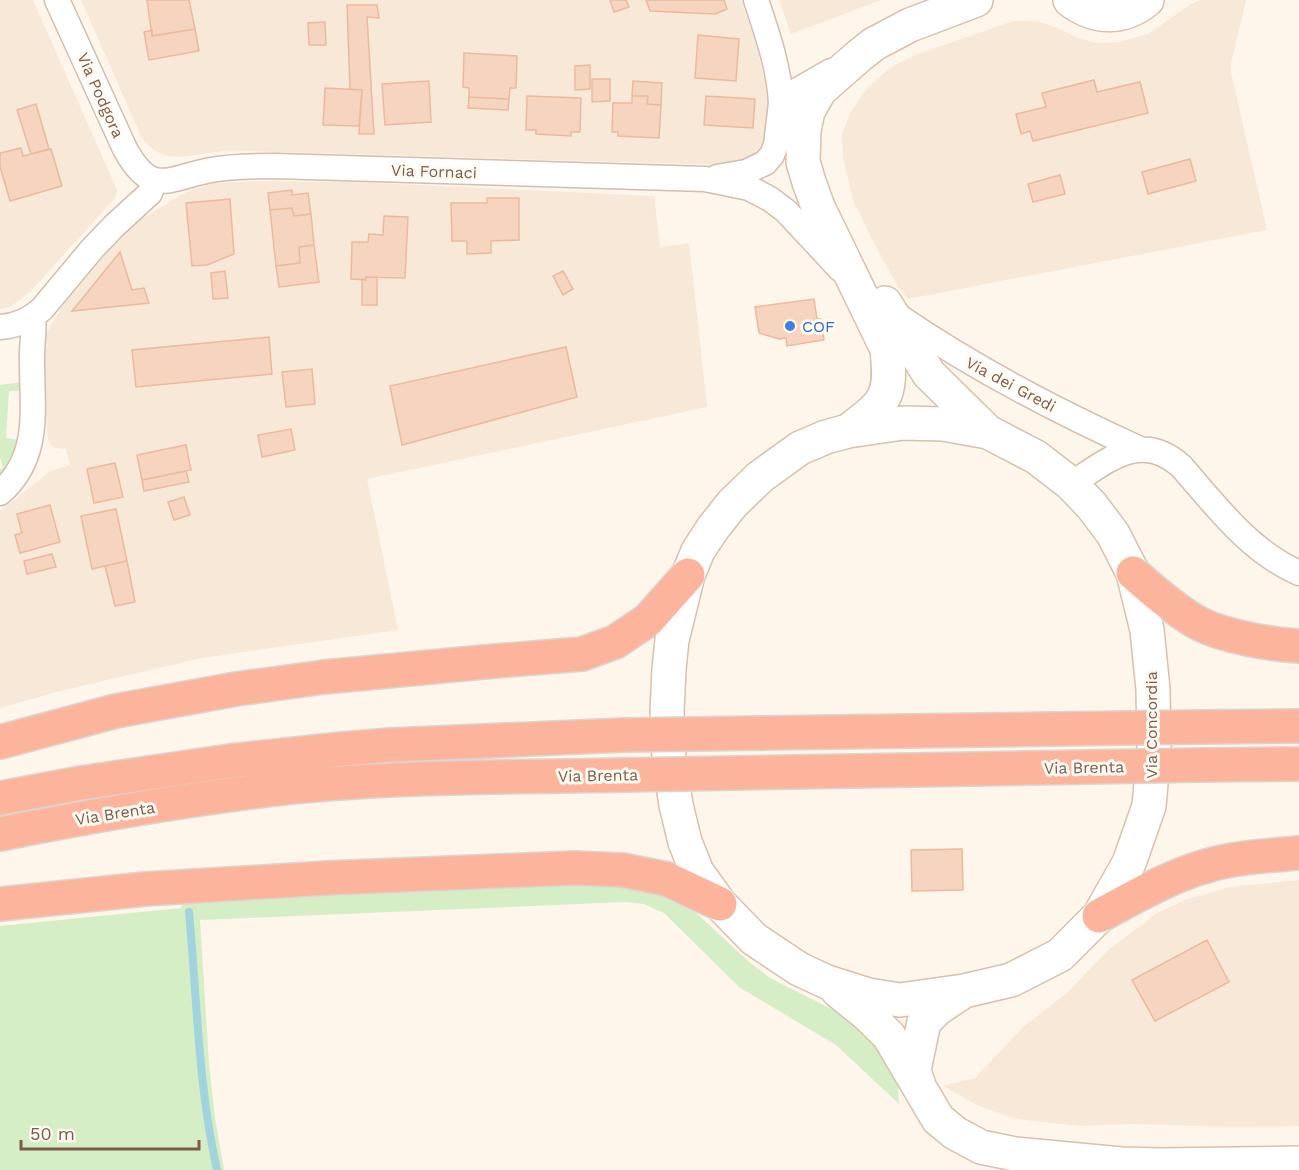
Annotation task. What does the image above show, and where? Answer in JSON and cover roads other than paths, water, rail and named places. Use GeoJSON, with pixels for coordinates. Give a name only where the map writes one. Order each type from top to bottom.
{"type":"FeatureCollection","features":[{"type":"Feature","properties":{"kind":"highway"},"geometry":{"type":"LineString","coordinates":[[1133,573],[1199,624],[1227,635],[1299,646]]}},
{"type":"Feature","properties":{"kind":"highway"},"geometry":{"type":"LineString","coordinates":[[0,742],[116,711],[236,689],[324,677],[582,654],[615,642],[648,620],[688,575]]}},
{"type":"Feature","properties":{"kind":"highway","name":"Via Brenta"},"geometry":{"type":"LineString","coordinates":[[0,798],[81,783],[230,761],[390,745],[624,735],[1299,726]]}},
{"type":"Feature","properties":{"kind":"highway","name":"Via Brenta"},"geometry":{"type":"LineString","coordinates":[[0,834],[92,815],[284,788],[378,781],[467,777],[1299,764]]}},
{"type":"Feature","properties":{"kind":"highway"},"geometry":{"type":"LineString","coordinates":[[1099,916],[1163,882],[1204,866],[1243,858],[1299,853]]}},
{"type":"Feature","properties":{"kind":"highway"},"geometry":{"type":"LineString","coordinates":[[0,904],[145,889],[573,868],[622,870],[667,879],[720,904]]}},
{"type":"Feature","properties":{"kind":"street","name":"Via Podgora"},"geometry":{"type":"LineString","coordinates":[[57,0],[125,149],[139,171],[155,180]]}},
{"type":"Feature","properties":{"kind":"street"},"geometry":{"type":"LineString","coordinates":[[705,179],[746,172],[765,163],[772,155],[776,145],[781,103],[776,69],[756,0]]}},
{"type":"Feature","properties":{"kind":"street"},"geometry":{"type":"LineString","coordinates":[[848,431],[876,409],[887,394],[889,372],[886,349],[808,182],[803,162],[802,144],[806,120],[820,90],[874,44],[910,25],[976,0]]}},
{"type":"Feature","properties":{"kind":"street"},"geometry":{"type":"LineString","coordinates":[[1070,0],[1081,9],[1100,15],[1120,14],[1138,7],[1146,0]]}},
{"type":"Feature","properties":{"kind":"street"},"geometry":{"type":"LineString","coordinates":[[781,103],[789,95],[860,55]]}},
{"type":"Feature","properties":{"kind":"street"},"geometry":{"type":"LineString","coordinates":[[860,55],[833,97],[822,132],[823,165],[831,195],[845,230],[888,310],[929,374],[988,432]]}},
{"type":"Feature","properties":{"kind":"street","name":"Via Fornaci"},"geometry":{"type":"LineString","coordinates":[[155,180],[170,181],[223,168],[276,166],[705,179],[749,188],[770,199],[786,211],[836,264],[856,289]]}},
{"type":"Feature","properties":{"kind":"street"},"geometry":{"type":"LineString","coordinates":[[0,327],[12,326],[33,316],[50,300],[92,249],[150,193],[155,180]]}},
{"type":"Feature","properties":{"kind":"street","name":"Via dei Gredi"},"geometry":{"type":"LineString","coordinates":[[888,310],[939,344],[1009,385],[1140,449],[1153,450],[1174,460],[1247,540],[1278,562],[1299,573]]}},
{"type":"Feature","properties":{"kind":"street"},"geometry":{"type":"LineString","coordinates":[[0,493],[13,479],[27,453],[33,427],[33,316]]}},
{"type":"Feature","properties":{"kind":"street","name":"Via Concordia"},"geometry":{"type":"LineString","coordinates":[[903,423],[943,424],[988,432],[1036,457],[1071,484],[1092,506],[1113,534],[1133,573],[1147,630],[1153,689],[1154,750],[1149,806],[1129,863],[1099,916],[1060,955],[1011,981],[964,992],[900,1000],[868,995],[827,982],[799,969],[754,939],[720,904],[697,872],[685,842],[676,805],[669,759],[667,712],[672,640],[688,575],[698,551],[713,528],[732,504],[760,477],[800,448],[848,431],[903,423]]}},
{"type":"Feature","properties":{"kind":"street"},"geometry":{"type":"LineString","coordinates":[[1071,484],[1125,451],[1140,449]]}},
{"type":"Feature","properties":{"kind":"street"},"geometry":{"type":"LineString","coordinates":[[827,982],[869,1016],[888,1036],[938,1119],[955,1133],[981,1147],[1066,1160],[1160,1165],[1299,1163]]}},
{"type":"Feature","properties":{"kind":"street"},"geometry":{"type":"LineString","coordinates":[[921,1091],[914,1070],[924,1022],[937,1009],[964,992]]}},
{"type":"Feature","properties":{"kind":"waterway"},"geometry":{"type":"LineString","coordinates":[[189,912],[202,1074],[217,1170]]}},
{"type":"Feature","properties":{"kind":"place","name":"COF"},"geometry":{"type":"Point","coordinates":[790,326]}}]}
